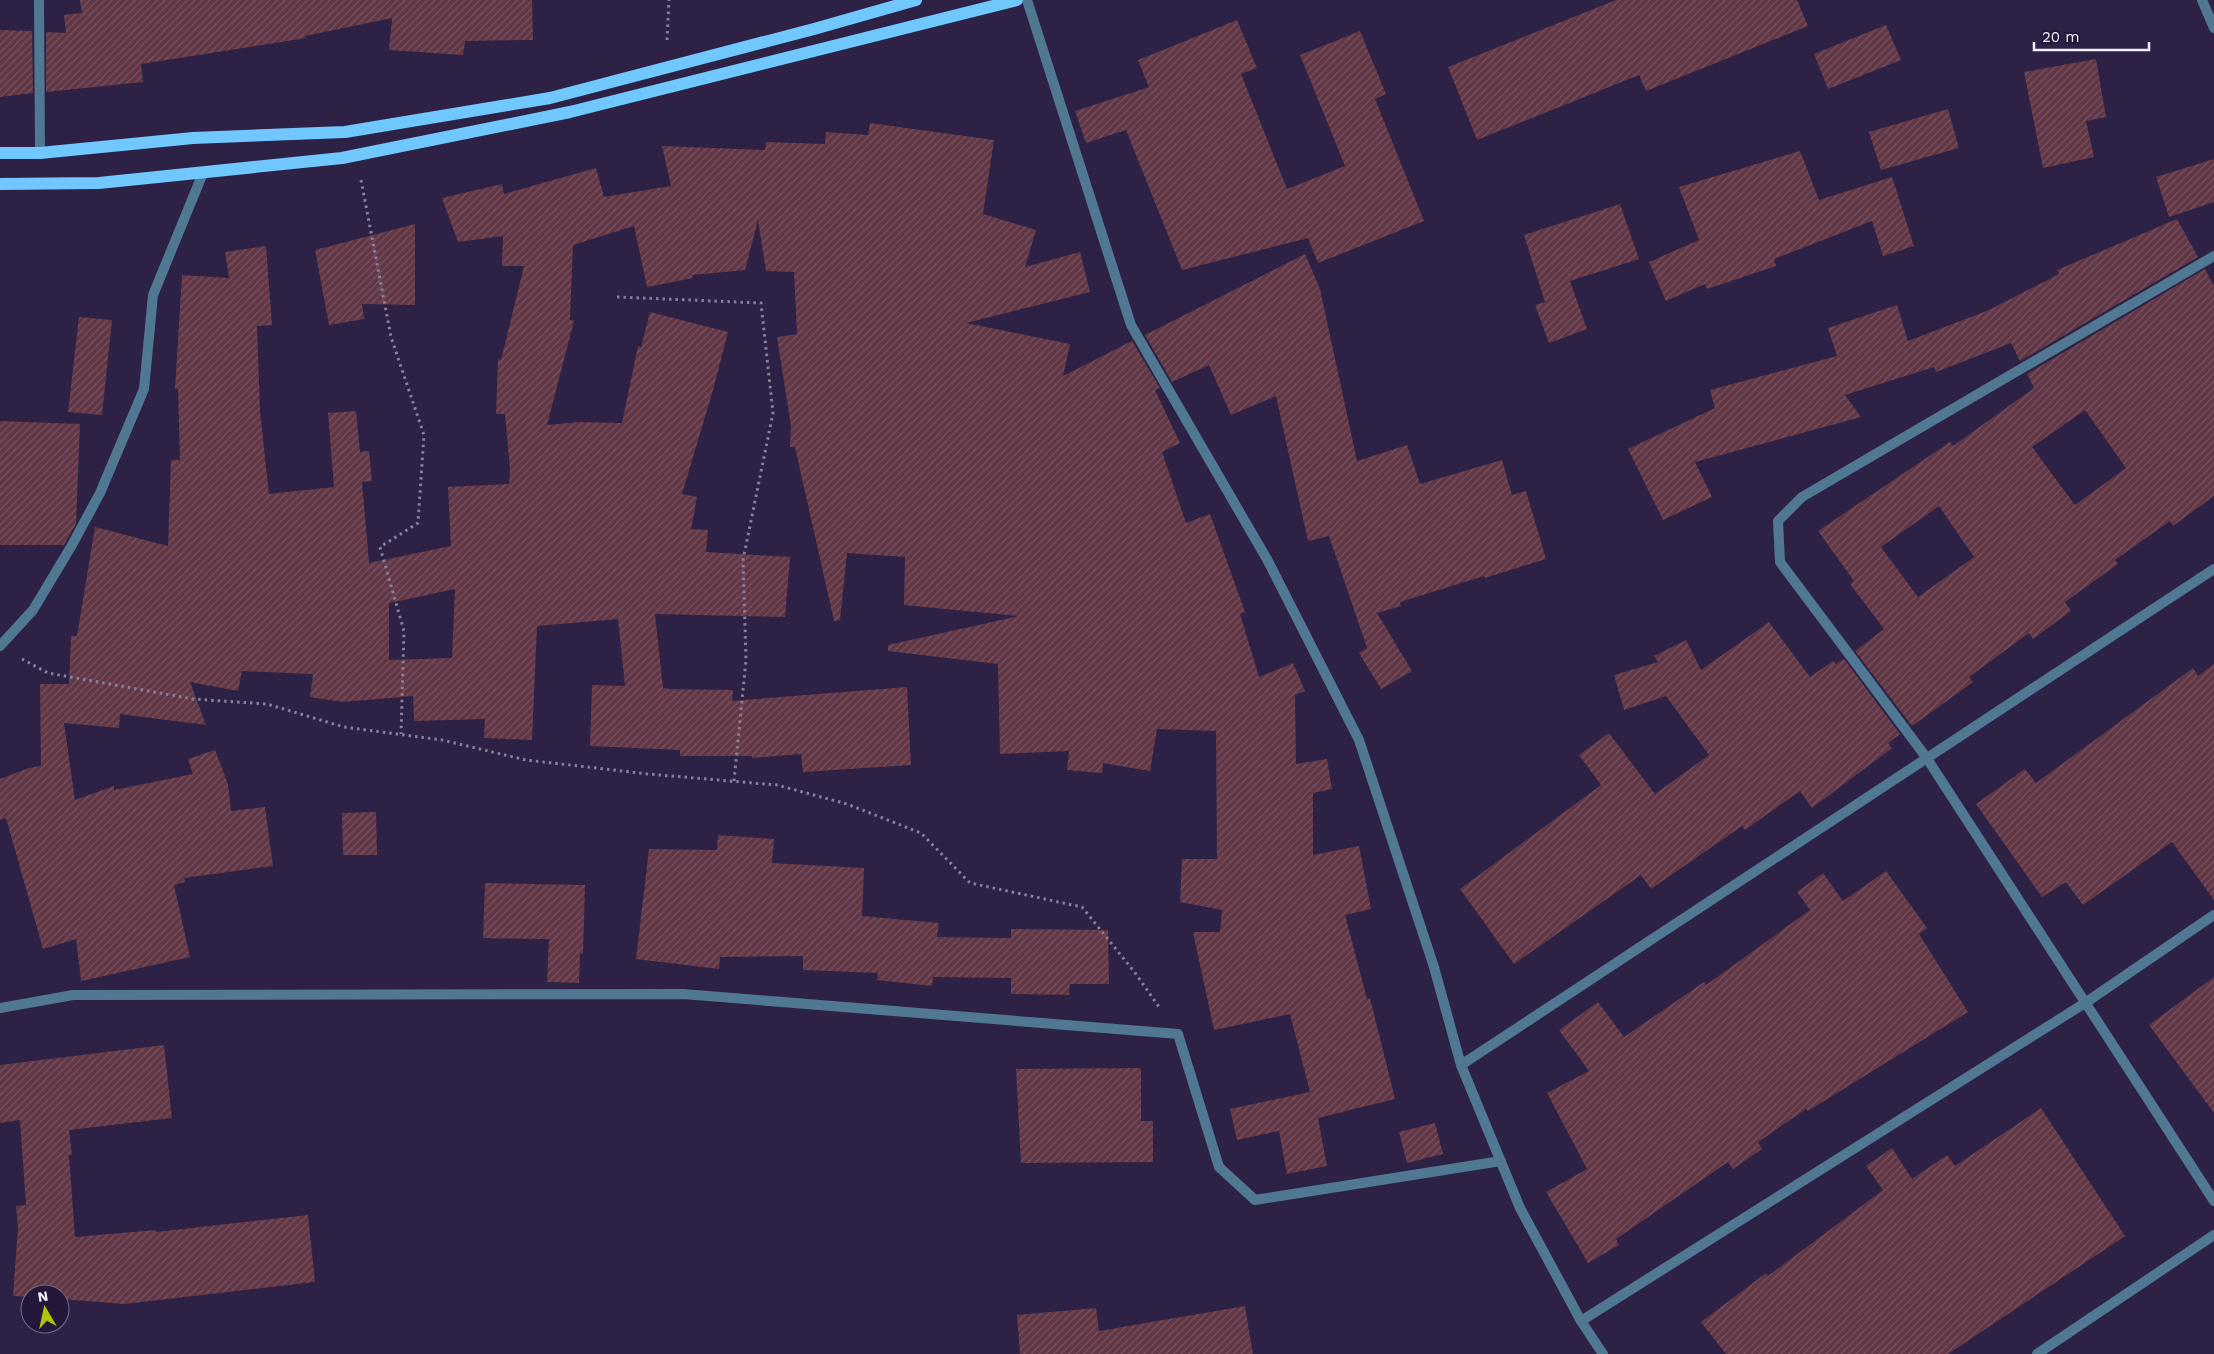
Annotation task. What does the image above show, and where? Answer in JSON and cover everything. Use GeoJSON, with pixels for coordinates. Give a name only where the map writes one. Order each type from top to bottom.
{"type":"FeatureCollection","features":[{"type":"Feature","properties":{"kind":"main road"},"geometry":{"type":"LineString","coordinates":[[0,153],[40,153],[193,138],[345,132],[550,98],[916,0]]}},
{"type":"Feature","properties":{"kind":"main road"},"geometry":{"type":"LineString","coordinates":[[0,184],[99,183],[356,155],[570,112],[1017,0]]}},
{"type":"Feature","properties":{"kind":"street"},"geometry":{"type":"LineString","coordinates":[[39,0],[40,153]]}},
{"type":"Feature","properties":{"kind":"street"},"geometry":{"type":"LineString","coordinates":[[1027,0],[1131,325],[1268,561],[1358,740],[1434,967],[1461,1065],[1520,1208],[1581,1321],[1603,1354]]}},
{"type":"Feature","properties":{"kind":"street"},"geometry":{"type":"LineString","coordinates":[[2202,0],[2214,28]]}},
{"type":"Feature","properties":{"kind":"street"},"geometry":{"type":"LineString","coordinates":[[0,646],[33,610],[72,545],[100,493],[144,389],[153,295],[203,173]]}},
{"type":"Feature","properties":{"kind":"street"},"geometry":{"type":"LineString","coordinates":[[2214,256],[1802,497],[1778,522],[1780,562],[1926,757],[2214,1201]]}},
{"type":"Feature","properties":{"kind":"street"},"geometry":{"type":"LineString","coordinates":[[1461,1065],[2214,569]]}},
{"type":"Feature","properties":{"kind":"street"},"geometry":{"type":"LineString","coordinates":[[1581,1321],[2085,1003],[2214,915]]}},
{"type":"Feature","properties":{"kind":"street"},"geometry":{"type":"LineString","coordinates":[[0,1008],[73,995],[683,994],[1178,1034],[1219,1167],[1255,1200],[1501,1161]]}},
{"type":"Feature","properties":{"kind":"street"},"geometry":{"type":"LineString","coordinates":[[2037,1354],[2214,1235]]}},
{"type":"Feature","properties":{"kind":"path"},"geometry":{"type":"LineString","coordinates":[[665,68],[669,0]]}},
{"type":"Feature","properties":{"kind":"path"},"geometry":{"type":"LineString","coordinates":[[356,155],[374,237],[391,337],[424,435],[418,523],[380,547],[404,631],[401,734]]}},
{"type":"Feature","properties":{"kind":"path"},"geometry":{"type":"LineString","coordinates":[[617,297],[761,303],[773,413],[743,560],[746,660],[734,781]]}},
{"type":"Feature","properties":{"kind":"path"},"geometry":{"type":"LineString","coordinates":[[16,656],[48,673],[193,699],[267,704],[344,727],[442,740],[526,760],[648,774],[777,785],[847,804],[921,833],[970,883],[1082,907],[1136,974],[1178,1034]]}},
{"type":"Feature","properties":{"kind":"building"},"geometry":{"type":"Polygon","coordinates":[[[80,0],[532,0],[533,40],[465,41],[463,55],[389,50],[392,18],[305,36],[306,38],[141,64],[143,82],[46,92],[46,32],[66,33],[64,15],[82,13],[80,0]]]}},
{"type":"Feature","properties":{"kind":"building"},"geometry":{"type":"Polygon","coordinates":[[[1616,0],[1797,0],[1808,26],[1646,91],[1639,75],[1477,140],[1448,67],[1616,0]]]}},
{"type":"Feature","properties":{"kind":"building"},"geometry":{"type":"Polygon","coordinates":[[[1237,20],[1257,68],[1241,74],[1287,189],[1345,166],[1300,55],[1360,31],[1386,94],[1375,99],[1424,221],[1318,263],[1308,238],[1182,270],[1126,130],[1086,143],[1075,111],[1149,87],[1138,60],[1237,20]]]}},
{"type":"Feature","properties":{"kind":"building"},"geometry":{"type":"Polygon","coordinates":[[[1886,25],[1901,60],[1828,89],[1814,54],[1886,25]]]}},
{"type":"Feature","properties":{"kind":"building"},"geometry":{"type":"Polygon","coordinates":[[[0,30],[32,31],[33,93],[0,97],[0,30]]]}},
{"type":"Feature","properties":{"kind":"building"},"geometry":{"type":"Polygon","coordinates":[[[2096,59],[2106,117],[2086,121],[2094,157],[2043,168],[2024,72],[2096,59]]]}},
{"type":"Feature","properties":{"kind":"building"},"geometry":{"type":"Polygon","coordinates":[[[1948,109],[1959,148],[1881,170],[1869,132],[1948,109]]]}},
{"type":"Feature","properties":{"kind":"building"},"geometry":{"type":"Polygon","coordinates":[[[870,123],[994,140],[983,214],[1036,230],[1025,267],[1080,252],[1090,292],[966,323],[1070,344],[1063,376],[1132,341],[1160,388],[1155,390],[1180,443],[1162,452],[1186,523],[1210,514],[1245,612],[1240,614],[1259,677],[1293,663],[1305,691],[1295,695],[1296,764],[1327,759],[1332,789],[1313,793],[1313,855],[1359,846],[1371,909],[1345,915],[1367,999],[1370,998],[1395,1099],[1318,1118],[1327,1166],[1287,1174],[1279,1131],[1237,1140],[1230,1109],[1310,1092],[1290,1014],[1214,1030],[1193,932],[1220,932],[1222,910],[1180,902],[1182,859],[1217,859],[1216,731],[1157,729],[1150,771],[1103,763],[1102,773],[1067,770],[1069,751],[1000,754],[998,664],[888,651],[888,645],[1019,616],[904,605],[905,557],[847,553],[840,620],[834,621],[795,447],[790,447],[791,426],[777,337],[797,334],[794,272],[766,271],[758,220],[745,270],[692,275],[693,278],[647,287],[634,226],[573,245],[570,320],[574,321],[547,425],[579,422],[622,423],[638,346],[641,347],[650,312],[728,332],[682,494],[697,497],[691,529],[708,530],[706,552],[790,557],[785,617],[655,614],[663,688],[733,690],[732,701],[907,687],[911,765],[803,772],[801,754],[752,758],[752,756],[680,756],[680,750],[590,746],[592,685],[625,686],[618,619],[537,626],[532,740],[484,738],[485,719],[414,721],[413,696],[343,702],[310,697],[313,674],[242,671],[238,691],[190,682],[206,725],[120,714],[119,728],[64,723],[75,800],[114,786],[114,790],[193,774],[188,759],[215,750],[228,784],[231,811],[265,807],[273,866],[184,878],[185,882],[174,885],[190,957],[81,981],[76,939],[43,949],[6,818],[0,820],[0,779],[29,768],[41,766],[40,684],[69,684],[71,636],[77,636],[95,527],[168,546],[171,460],[180,460],[178,389],[175,389],[182,275],[229,278],[225,252],[266,246],[272,325],[257,326],[260,411],[269,494],[334,487],[328,413],[356,411],[360,452],[369,451],[372,481],[362,482],[369,563],[451,546],[448,487],[509,484],[510,470],[505,414],[496,414],[498,359],[501,360],[524,266],[502,266],[503,236],[458,242],[442,198],[502,184],[504,194],[596,168],[604,197],[671,186],[662,146],[765,150],[766,142],[825,144],[826,132],[868,135],[870,123]],[[455,589],[389,603],[389,660],[452,658],[455,589]]]}},
{"type":"Feature","properties":{"kind":"building"},"geometry":{"type":"Polygon","coordinates":[[[1800,151],[1819,200],[1892,177],[1914,246],[1883,256],[1872,221],[1774,259],[1776,266],[1707,289],[1705,284],[1666,301],[1649,262],[1699,240],[1679,187],[1800,151]]]}},
{"type":"Feature","properties":{"kind":"building"},"geometry":{"type":"Polygon","coordinates":[[[2214,159],[2214,202],[2169,217],[2156,177],[2214,159]]]}},
{"type":"Feature","properties":{"kind":"building"},"geometry":{"type":"Polygon","coordinates":[[[1620,204],[1639,259],[1570,281],[1587,329],[1549,343],[1535,305],[1545,302],[1524,235],[1620,204]]]}},
{"type":"Feature","properties":{"kind":"building"},"geometry":{"type":"Polygon","coordinates":[[[2177,219],[2198,257],[2020,361],[2011,343],[1936,372],[1934,367],[1845,395],[1861,417],[1695,462],[1712,497],[1663,520],[1628,449],[1715,408],[1710,390],[1837,356],[1828,328],[1897,305],[1908,341],[1989,310],[2059,274],[2057,270],[2177,219]]]}},
{"type":"Feature","properties":{"kind":"building"},"geometry":{"type":"Polygon","coordinates":[[[415,224],[415,305],[362,304],[364,319],[329,325],[315,250],[415,224]]]}},
{"type":"Feature","properties":{"kind":"building"},"geometry":{"type":"Polygon","coordinates":[[[1305,254],[1320,289],[1357,461],[1407,445],[1420,484],[1502,460],[1512,495],[1526,491],[1546,559],[1400,602],[1401,606],[1377,613],[1412,671],[1381,689],[1359,653],[1367,648],[1329,536],[1308,541],[1276,396],[1231,415],[1209,365],[1172,382],[1145,335],[1305,254]]]}},
{"type":"Feature","properties":{"kind":"building"},"geometry":{"type":"Polygon","coordinates":[[[2205,269],[2214,286],[2214,496],[2173,526],[2170,521],[2115,560],[2118,564],[2065,602],[2071,611],[2033,639],[2029,633],[1969,677],[1973,682],[1912,726],[1855,651],[1884,629],[1850,584],[1854,581],[1818,531],[1950,442],[1953,446],[2034,388],[2027,374],[2205,269]],[[2085,410],[2032,447],[2075,505],[2126,468],[2085,410]],[[1939,506],[1881,547],[1918,597],[1974,557],[1939,506]]]}},
{"type":"Feature","properties":{"kind":"building"},"geometry":{"type":"Polygon","coordinates":[[[79,317],[112,320],[102,415],[68,412],[79,317]]]}},
{"type":"Feature","properties":{"kind":"building"},"geometry":{"type":"Polygon","coordinates":[[[0,421],[80,424],[76,524],[64,545],[0,545],[0,421]]]}},
{"type":"Feature","properties":{"kind":"building"},"geometry":{"type":"Polygon","coordinates":[[[1769,622],[1810,677],[1833,661],[1836,664],[1844,659],[1900,734],[1888,743],[1892,748],[1812,808],[1800,791],[1745,830],[1742,826],[1651,889],[1641,875],[1514,964],[1460,889],[1601,785],[1579,755],[1609,733],[1655,794],[1709,755],[1666,696],[1624,710],[1614,675],[1658,662],[1654,656],[1686,640],[1701,670],[1769,622]]]}},
{"type":"Feature","properties":{"kind":"building"},"geometry":{"type":"Polygon","coordinates":[[[2214,664],[2214,900],[2172,842],[2083,905],[2066,882],[2042,897],[1976,804],[2025,769],[2036,783],[2193,668],[2198,676],[2214,664]]]}},
{"type":"Feature","properties":{"kind":"building"},"geometry":{"type":"Polygon","coordinates":[[[376,812],[377,855],[343,855],[342,813],[376,812]]]}},
{"type":"Feature","properties":{"kind":"building"},"geometry":{"type":"Polygon","coordinates":[[[718,835],[774,839],[772,863],[864,868],[862,916],[939,923],[937,937],[1011,938],[1011,929],[1108,930],[1109,984],[1070,984],[1069,995],[1011,994],[1011,978],[933,977],[932,986],[877,980],[878,973],[803,970],[803,956],[720,957],[719,969],[636,959],[649,849],[717,850],[718,835]]]}},
{"type":"Feature","properties":{"kind":"building"},"geometry":{"type":"Polygon","coordinates":[[[1886,871],[1927,928],[1919,934],[1968,1012],[1808,1111],[1806,1109],[1758,1142],[1762,1149],[1733,1169],[1728,1162],[1616,1239],[1619,1245],[1588,1263],[1546,1192],[1587,1169],[1547,1093],[1589,1071],[1559,1030],[1598,1002],[1624,1037],[1704,982],[1706,985],[1810,910],[1797,892],[1823,873],[1843,901],[1886,871]]]}},
{"type":"Feature","properties":{"kind":"building"},"geometry":{"type":"Polygon","coordinates":[[[485,883],[585,885],[583,954],[580,953],[579,983],[547,982],[549,939],[483,938],[485,883]]]}},
{"type":"Feature","properties":{"kind":"building"},"geometry":{"type":"Polygon","coordinates":[[[2214,977],[2214,1113],[2149,1025],[2214,977]]]}},
{"type":"Feature","properties":{"kind":"building"},"geometry":{"type":"Polygon","coordinates":[[[164,1045],[172,1118],[69,1130],[72,1155],[69,1155],[75,1237],[156,1230],[156,1232],[308,1215],[315,1282],[124,1304],[70,1300],[70,1284],[20,1284],[20,1296],[13,1296],[18,1227],[16,1206],[26,1205],[20,1120],[0,1123],[0,1065],[164,1045]]]}},
{"type":"Feature","properties":{"kind":"building"},"geometry":{"type":"Polygon","coordinates":[[[1141,1068],[1141,1121],[1153,1121],[1153,1162],[1021,1163],[1016,1069],[1141,1068]]]}},
{"type":"Feature","properties":{"kind":"building"},"geometry":{"type":"Polygon","coordinates":[[[2041,1108],[2125,1236],[1948,1354],[1726,1354],[1701,1322],[1766,1273],[1768,1276],[1883,1190],[1866,1166],[1892,1148],[1912,1179],[1947,1155],[1955,1166],[2041,1108]]]}},
{"type":"Feature","properties":{"kind":"building"},"geometry":{"type":"Polygon","coordinates":[[[1435,1123],[1443,1154],[1407,1163],[1399,1132],[1435,1123]]]}},
{"type":"Feature","properties":{"kind":"building"},"geometry":{"type":"Polygon","coordinates":[[[1245,1306],[1253,1354],[1020,1354],[1017,1315],[1096,1308],[1099,1331],[1245,1306]]]}}]}
